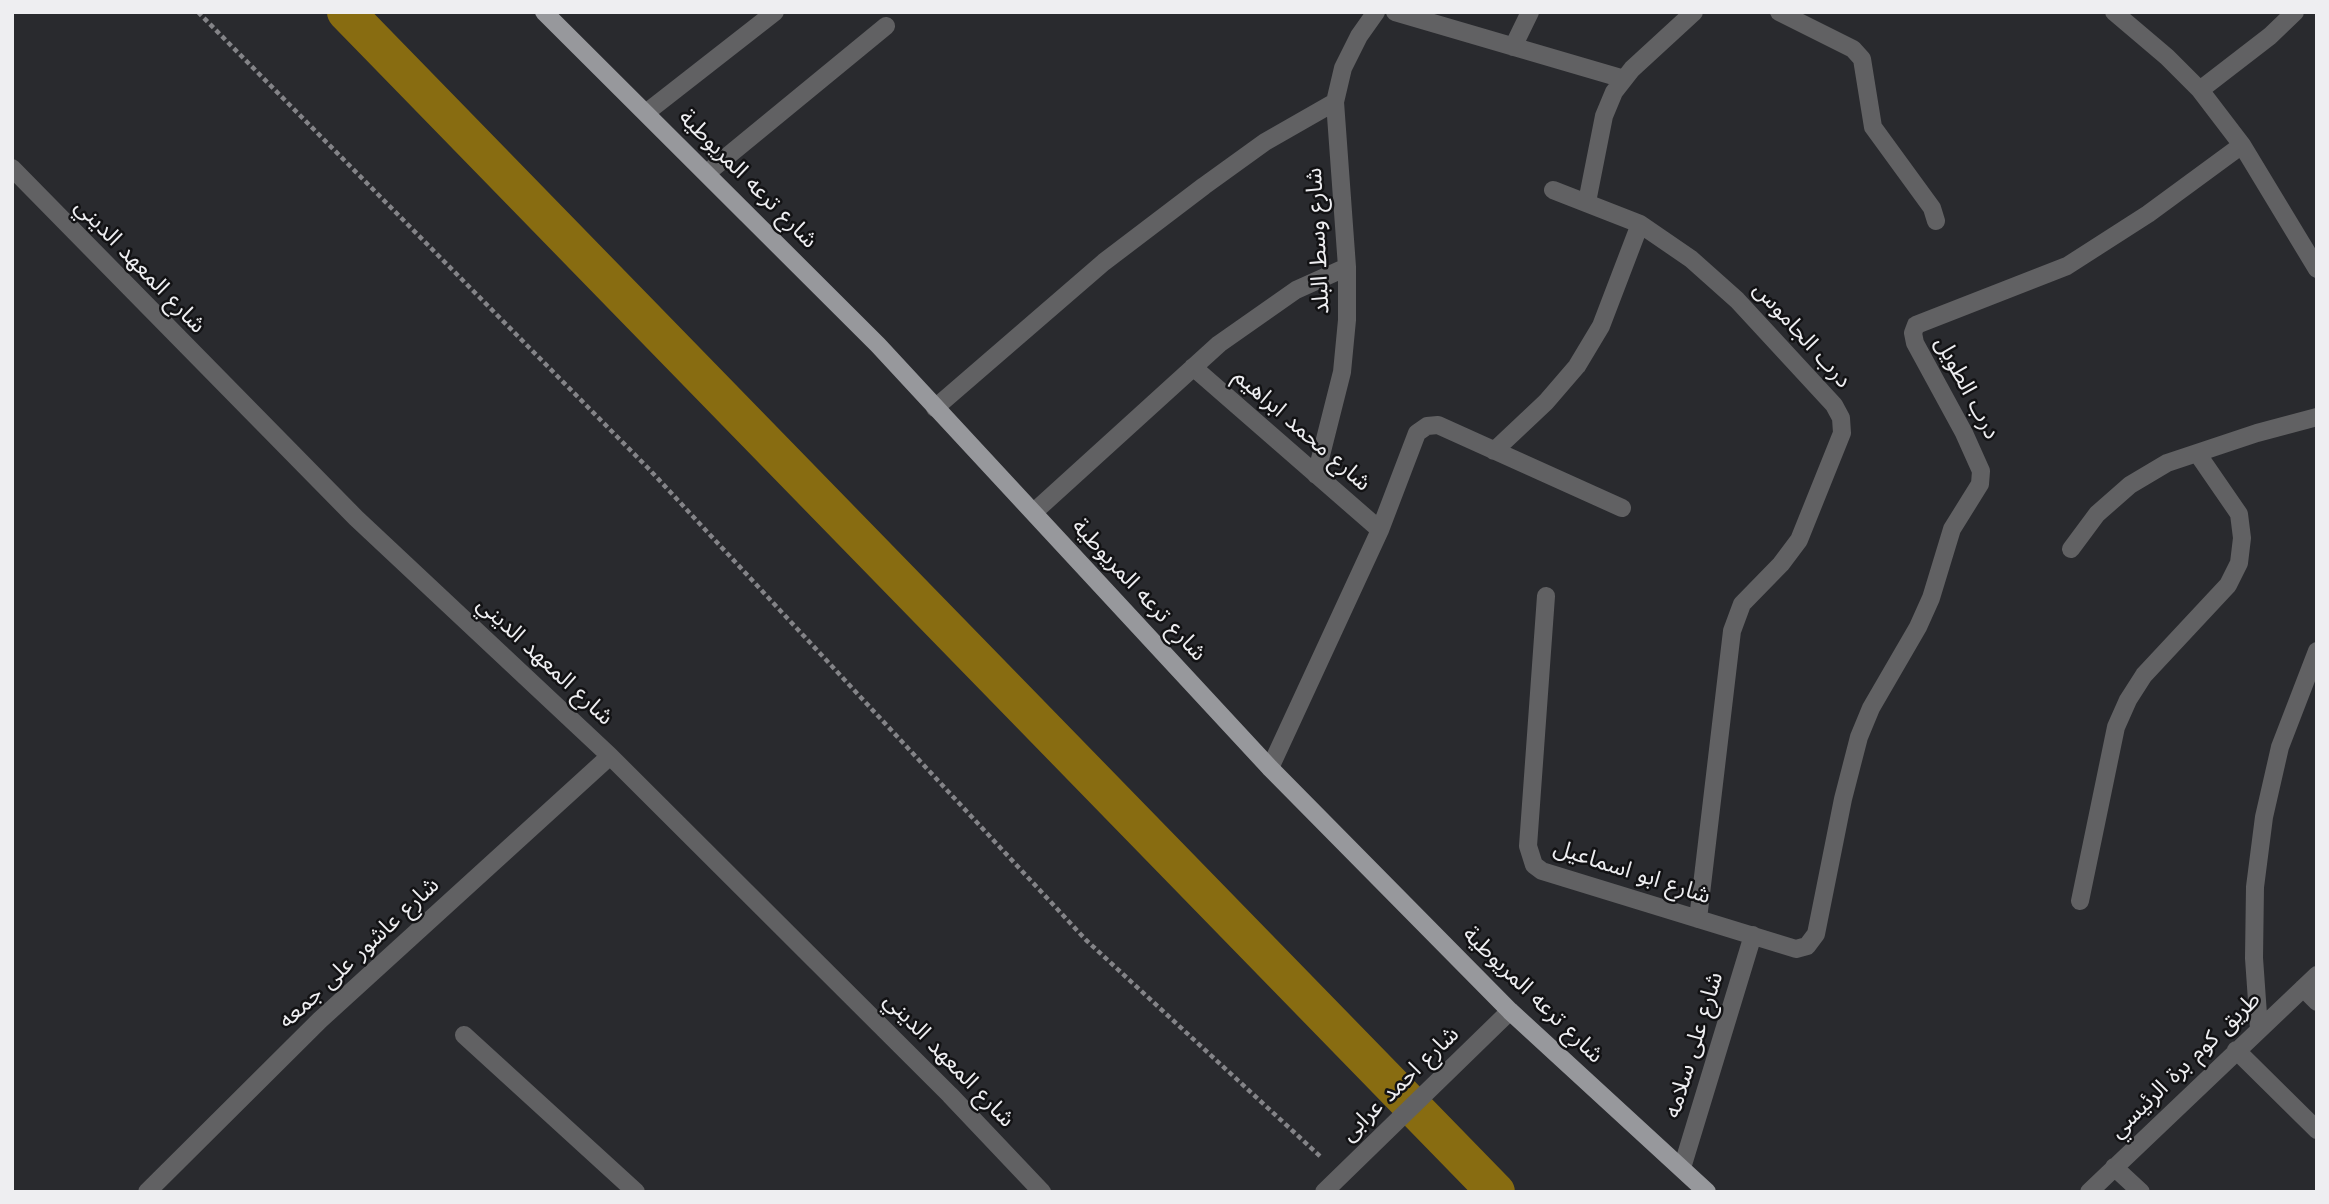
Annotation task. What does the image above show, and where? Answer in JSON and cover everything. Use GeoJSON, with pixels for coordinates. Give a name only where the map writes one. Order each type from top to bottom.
{"type":"FeatureCollection","features":[{"type":"Feature","properties":{"kind":"main road","name":"شارع ترعه المريوطية"},"geometry":{"type":"LineString","coordinates":[[544,12],[878,345],[1270,768],[1510,1011],[1707,1192]]}},
{"type":"Feature","properties":{"kind":"street"},"geometry":{"type":"LineString","coordinates":[[647,113],[775,12]]}},
{"type":"Feature","properties":{"kind":"street","name":"شارع وسط البلد"},"geometry":{"type":"LineString","coordinates":[[1316,475],[1342,372],[1347,320],[1347,267],[1335,102],[1343,68],[1359,36],[1377,12]]}},
{"type":"Feature","properties":{"kind":"street"},"geometry":{"type":"LineString","coordinates":[[1395,12],[1624,79]]}},
{"type":"Feature","properties":{"kind":"street"},"geometry":{"type":"LineString","coordinates":[[1513,47],[1530,12]]}},
{"type":"Feature","properties":{"kind":"street"},"geometry":{"type":"LineString","coordinates":[[1587,202],[1604,117],[1614,92],[1624,79],[1694,12]]}},
{"type":"Feature","properties":{"kind":"street"},"geometry":{"type":"LineString","coordinates":[[1779,12],[1853,49],[1862,60],[1873,127],[1925,199],[1937,221]]}},
{"type":"Feature","properties":{"kind":"street"},"geometry":{"type":"LineString","coordinates":[[2114,12],[2167,57],[2200,90],[2242,145],[2317,269]]}},
{"type":"Feature","properties":{"kind":"street"},"geometry":{"type":"LineString","coordinates":[[2200,90],[2270,36],[2294,12]]}},
{"type":"Feature","properties":{"kind":"street"},"geometry":{"type":"LineString","coordinates":[[708,173],[886,26]]}},
{"type":"Feature","properties":{"kind":"street"},"geometry":{"type":"LineString","coordinates":[[935,408],[1104,262],[1170,211],[1265,142],[1335,102]]}},
{"type":"Feature","properties":{"kind":"street","name":"درب الطويل"},"geometry":{"type":"LineString","coordinates":[[1813,940],[1859,737],[1871,708],[1918,627],[1931,598],[1952,529],[1980,484],[1981,471],[1968,442],[1914,343],[1916,325],[2067,265],[2094,251],[2242,145]]}},
{"type":"Feature","properties":{"kind":"street","name":"شارع المعهد الديني"},"geometry":{"type":"LineString","coordinates":[[12,168],[356,518],[610,756],[950,1095],[1042,1192]]}},
{"type":"Feature","properties":{"kind":"street","name":"درب الجاموس"},"geometry":{"type":"LineString","coordinates":[[1553,190],[1640,224],[1691,259],[1737,300],[1834,405],[1841,418],[1842,433],[1799,540],[1782,564],[1742,604],[1732,631],[1698,919]]}},
{"type":"Feature","properties":{"kind":"street"},"geometry":{"type":"LineString","coordinates":[[1494,451],[1546,401],[1577,366],[1601,326],[1640,224]]}},
{"type":"Feature","properties":{"kind":"street"},"geometry":{"type":"LineString","coordinates":[[1034,512],[1193,366],[1257,315],[1296,290],[1347,267]]}},
{"type":"Feature","properties":{"kind":"street","name":"شارع محمد ابراهيم"},"geometry":{"type":"LineString","coordinates":[[1193,366],[1380,530]]}},
{"type":"Feature","properties":{"kind":"street"},"geometry":{"type":"LineString","coordinates":[[2071,549],[2097,514],[2130,485],[2167,463],[2317,417]]}},
{"type":"Feature","properties":{"kind":"street"},"geometry":{"type":"LineString","coordinates":[[1270,768],[1380,530],[1417,433],[1427,426],[1438,425],[1622,508]]}},
{"type":"Feature","properties":{"kind":"street"},"geometry":{"type":"LineString","coordinates":[[2080,901],[2116,727],[2128,700],[2144,675],[2228,584],[2239,563],[2242,538],[2239,513],[2197,453]]}},
{"type":"Feature","properties":{"kind":"street","name":"شارع ابو اسماعيل"},"geometry":{"type":"LineString","coordinates":[[1546,596],[1528,856],[1542,871],[1796,949],[1807,946],[1813,940]]}},
{"type":"Feature","properties":{"kind":"street"},"geometry":{"type":"LineString","coordinates":[[2259,1029],[2254,958],[2255,899],[2264,817],[2280,747],[2317,651]]}},
{"type":"Feature","properties":{"kind":"street","name":"شارع عاشور على جمعه"},"geometry":{"type":"LineString","coordinates":[[147,1192],[320,1020],[610,756]]}},
{"type":"Feature","properties":{"kind":"street","name":"شارع على سلامه"},"geometry":{"type":"LineString","coordinates":[[1682,1168],[1753,935]]}},
{"type":"Feature","properties":{"kind":"street","name":"طريق كوم برة الرئيسي"},"geometry":{"type":"LineString","coordinates":[[2089,1192],[2317,975]]}},
{"type":"Feature","properties":{"kind":"street"},"geometry":{"type":"LineString","coordinates":[[2302,988],[2317,1002]]}},
{"type":"Feature","properties":{"kind":"street","name":"شارع احمد عرابى"},"geometry":{"type":"LineString","coordinates":[[1324,1192],[1510,1011]]}},
{"type":"Feature","properties":{"kind":"street"},"geometry":{"type":"LineString","coordinates":[[464,1035],[636,1192]]}},
{"type":"Feature","properties":{"kind":"street"},"geometry":{"type":"LineString","coordinates":[[2236,1050],[2317,1130]]}},
{"type":"Feature","properties":{"kind":"street"},"geometry":{"type":"LineString","coordinates":[[2114,1167],[2141,1192]]}},
{"type":"Feature","properties":{"kind":"path"},"geometry":{"type":"LineString","coordinates":[[198,12],[648,468],[1086,940],[1341,1175]]}},
{"type":"Feature","properties":{"kind":"waterway"},"geometry":{"type":"LineString","coordinates":[[346,12],[1496,1192]]}}]}
